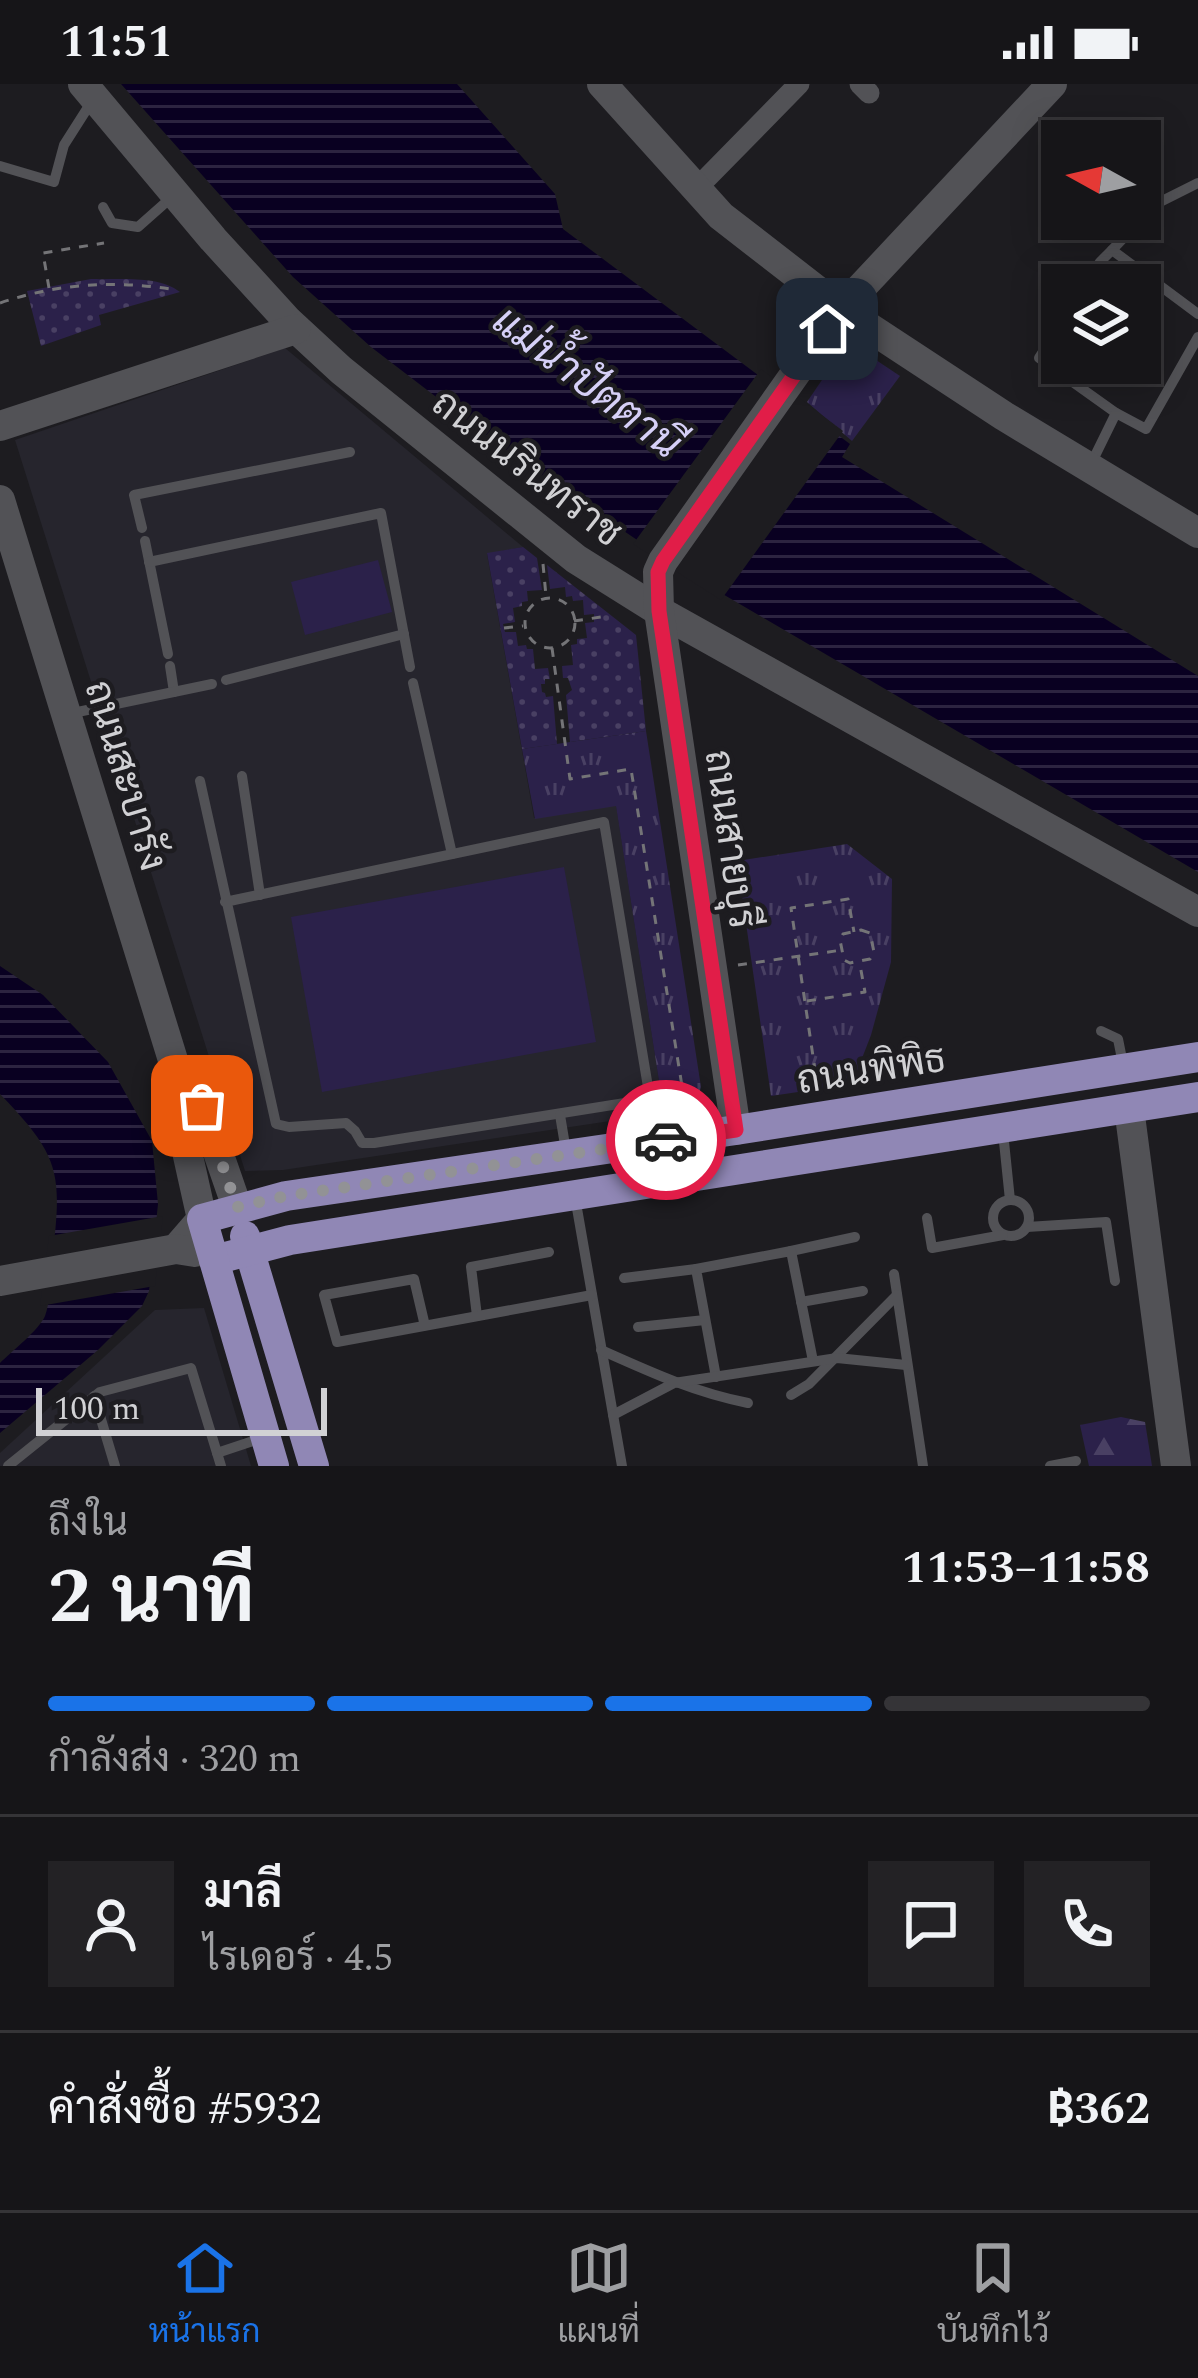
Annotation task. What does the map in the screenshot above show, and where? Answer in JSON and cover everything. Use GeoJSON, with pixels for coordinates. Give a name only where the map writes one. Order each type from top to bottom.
{"type":"FeatureCollection","features":[{"type":"Feature","properties":{"kind":"main road","name":"ถนนพิพิธ"},"geometry":{"type":"LineString","coordinates":[[202,1219],[286,1196],[1198,1057]]}},
{"type":"Feature","properties":{"kind":"main road"},"geometry":{"type":"LineString","coordinates":[[1123,1068],[1129,1108]]}},
{"type":"Feature","properties":{"kind":"main road"},"geometry":{"type":"LineString","coordinates":[[996,1088],[1002,1126]]}},
{"type":"Feature","properties":{"kind":"main road","name":"ถนนพิพิธ"},"geometry":{"type":"LineString","coordinates":[[214,1260],[290,1240],[1198,1097]]}},
{"type":"Feature","properties":{"kind":"main road"},"geometry":{"type":"LineString","coordinates":[[865,1108],[872,1148]]}},
{"type":"Feature","properties":{"kind":"main road"},"geometry":{"type":"LineString","coordinates":[[714,1133],[722,1172]]}},
{"type":"Feature","properties":{"kind":"main road"},"geometry":{"type":"LineString","coordinates":[[567,1154],[574,1194]]}},
{"type":"Feature","properties":{"kind":"main road"},"geometry":{"type":"LineString","coordinates":[[237,1207],[314,1466]]}},
{"type":"Feature","properties":{"kind":"main road"},"geometry":{"type":"LineString","coordinates":[[202,1219],[269,1451]]}},
{"type":"Feature","properties":{"kind":"street"},"geometry":{"type":"LineString","coordinates":[[602,84],[721,216],[841,309],[1004,416],[1198,533]]}},
{"type":"Feature","properties":{"kind":"street"},"geometry":{"type":"LineString","coordinates":[[696,189],[799,84]]}},
{"type":"Feature","properties":{"kind":"street"},"geometry":{"type":"LineString","coordinates":[[841,309],[1052,84]]}},
{"type":"Feature","properties":{"kind":"street","name":"ถนนนรินทราช"},"geometry":{"type":"LineString","coordinates":[[89,90],[296,328],[341,370],[576,559],[659,611],[1198,912]]}},
{"type":"Feature","properties":{"kind":"street","name":"ถนนสายบุรี"},"geometry":{"type":"LineString","coordinates":[[714,1133],[712,969],[659,611],[658,572],[841,309]]}},
{"type":"Feature","properties":{"kind":"street"},"geometry":{"type":"LineString","coordinates":[[0,426],[296,328]]}},
{"type":"Feature","properties":{"kind":"street","name":"ถนนสะบารัง"},"geometry":{"type":"LineString","coordinates":[[0,500],[177,1073]]}},
{"type":"Feature","properties":{"kind":"street"},"geometry":{"type":"LineString","coordinates":[[177,1073],[202,1106],[237,1207]]}},
{"type":"Feature","properties":{"kind":"street"},"geometry":{"type":"LineString","coordinates":[[172,1249],[202,1219],[178,1111],[177,1073]]}},
{"type":"Feature","properties":{"kind":"street"},"geometry":{"type":"LineString","coordinates":[[1129,1108],[1176,1466]]}},
{"type":"Feature","properties":{"kind":"street"},"geometry":{"type":"LineString","coordinates":[[0,1282],[172,1249],[214,1260]]}},
{"type":"Feature","properties":{"kind":"lane"},"geometry":{"type":"LineString","coordinates":[[0,166],[54,182],[64,145],[89,90]]}},
{"type":"Feature","properties":{"kind":"lane"},"geometry":{"type":"LineString","coordinates":[[1099,264],[1156,203],[1198,183]]}},
{"type":"Feature","properties":{"kind":"lane"},"geometry":{"type":"LineString","coordinates":[[103,207],[112,223],[138,227],[176,194]]}},
{"type":"Feature","properties":{"kind":"lane"},"geometry":{"type":"LineString","coordinates":[[1112,250],[1198,314]]}},
{"type":"Feature","properties":{"kind":"lane"},"geometry":{"type":"LineString","coordinates":[[1075,384],[1147,429],[1198,337]]}},
{"type":"Feature","properties":{"kind":"lane"},"geometry":{"type":"LineString","coordinates":[[1090,467],[1116,413]]}},
{"type":"Feature","properties":{"kind":"lane"},"geometry":{"type":"LineString","coordinates":[[174,692],[134,495],[350,452]]}},
{"type":"Feature","properties":{"kind":"lane"},"geometry":{"type":"LineString","coordinates":[[149,562],[381,513],[410,668]]}},
{"type":"Feature","properties":{"kind":"lane"},"geometry":{"type":"LineString","coordinates":[[226,680],[404,634]]}},
{"type":"Feature","properties":{"kind":"lane"},"geometry":{"type":"LineString","coordinates":[[412,683],[452,854]]}},
{"type":"Feature","properties":{"kind":"lane"},"geometry":{"type":"LineString","coordinates":[[68,715],[212,684]]}},
{"type":"Feature","properties":{"kind":"lane"},"geometry":{"type":"LineString","coordinates":[[242,776],[260,895]]}},
{"type":"Feature","properties":{"kind":"lane"},"geometry":{"type":"LineString","coordinates":[[200,781],[225,902],[276,1124],[346,1124],[362,1143],[374,1143],[650,1099],[604,822],[225,902]]}},
{"type":"Feature","properties":{"kind":"lane"},"geometry":{"type":"LineString","coordinates":[[1101,1031],[1118,1039],[1123,1068]]}},
{"type":"Feature","properties":{"kind":"lane"},"geometry":{"type":"LineString","coordinates":[[560,1115],[567,1154]]}},
{"type":"Feature","properties":{"kind":"lane"},"geometry":{"type":"LineString","coordinates":[[1002,1126],[1010,1200]]}},
{"type":"Feature","properties":{"kind":"lane"},"geometry":{"type":"LineString","coordinates":[[574,1194],[622,1466]]}},
{"type":"Feature","properties":{"kind":"lane"},"geometry":{"type":"LineString","coordinates":[[1010,1200],[1026,1208],[1029,1217],[1027,1227],[1012,1237],[996,1228],[993,1220],[995,1210],[1010,1200]]}},
{"type":"Feature","properties":{"kind":"lane"},"geometry":{"type":"LineString","coordinates":[[927,1218],[932,1248],[1003,1234]]}},
{"type":"Feature","properties":{"kind":"lane"},"geometry":{"type":"LineString","coordinates":[[1027,1227],[1106,1222],[1115,1281]]}},
{"type":"Feature","properties":{"kind":"lane"},"geometry":{"type":"LineString","coordinates":[[624,1278],[696,1269],[855,1237]]}},
{"type":"Feature","properties":{"kind":"lane"},"geometry":{"type":"LineString","coordinates":[[791,1251],[813,1361]]}},
{"type":"Feature","properties":{"kind":"lane"},"geometry":{"type":"LineString","coordinates":[[477,1316],[471,1267],[549,1252]]}},
{"type":"Feature","properties":{"kind":"lane"},"geometry":{"type":"LineString","coordinates":[[696,1269],[716,1377]]}},
{"type":"Feature","properties":{"kind":"lane"},"geometry":{"type":"LineString","coordinates":[[894,1274],[923,1466]]}},
{"type":"Feature","properties":{"kind":"lane"},"geometry":{"type":"LineString","coordinates":[[425,1326],[414,1279],[324,1294],[337,1342],[425,1326],[592,1295]]}},
{"type":"Feature","properties":{"kind":"lane"},"geometry":{"type":"LineString","coordinates":[[801,1302],[863,1291]]}},
{"type":"Feature","properties":{"kind":"lane"},"geometry":{"type":"LineString","coordinates":[[791,1395],[837,1358],[897,1295]]}},
{"type":"Feature","properties":{"kind":"lane"},"geometry":{"type":"LineString","coordinates":[[638,1327],[705,1321]]}},
{"type":"Feature","properties":{"kind":"lane"},"geometry":{"type":"LineString","coordinates":[[602,1350],[674,1383],[748,1403]]}},
{"type":"Feature","properties":{"kind":"lane"},"geometry":{"type":"LineString","coordinates":[[613,1415],[674,1383],[837,1358],[906,1365]]}},
{"type":"Feature","properties":{"kind":"lane"},"geometry":{"type":"LineString","coordinates":[[8,1466],[100,1392],[191,1368],[219,1460],[269,1451]]}},
{"type":"Feature","properties":{"kind":"lane"},"geometry":{"type":"LineString","coordinates":[[94,1396],[115,1466]]}},
{"type":"Feature","properties":{"kind":"lane"},"geometry":{"type":"LineString","coordinates":[[1050,1466],[1076,1461]]}},
{"type":"Feature","properties":{"kind":"path"},"geometry":{"type":"LineString","coordinates":[[50,290],[43,253],[104,243]]}},
{"type":"Feature","properties":{"kind":"path"},"geometry":{"type":"LineString","coordinates":[[0,303],[50,290],[108,283],[176,290]]}},
{"type":"Feature","properties":{"kind":"path"},"geometry":{"type":"LineString","coordinates":[[542,562],[547,599]]}},
{"type":"Feature","properties":{"kind":"path"},"geometry":{"type":"LineString","coordinates":[[547,599],[563,603],[574,620],[569,639],[553,648],[532,641],[525,626],[528,611],[547,599]]}},
{"type":"Feature","properties":{"kind":"path"},"geometry":{"type":"LineString","coordinates":[[574,620],[602,617]]}},
{"type":"Feature","properties":{"kind":"path"},"geometry":{"type":"LineString","coordinates":[[504,628],[525,626]]}},
{"type":"Feature","properties":{"kind":"path"},"geometry":{"type":"LineString","coordinates":[[553,648],[570,779],[631,769],[714,1133]]}},
{"type":"Feature","properties":{"kind":"path"},"geometry":{"type":"LineString","coordinates":[[821,1115],[791,908],[848,899],[854,932]]}},
{"type":"Feature","properties":{"kind":"path"},"geometry":{"type":"LineString","coordinates":[[854,932],[869,933],[874,952],[870,959],[850,964],[842,950],[843,934],[854,932]]}},
{"type":"Feature","properties":{"kind":"path"},"geometry":{"type":"LineString","coordinates":[[712,969],[842,950]]}},
{"type":"Feature","properties":{"kind":"path"},"geometry":{"type":"LineString","coordinates":[[805,1002],[865,992],[860,962]]}},
{"type":"Feature","properties":{"kind":"shaded area"},"geometry":{"type":"Polygon","coordinates":[[[285,348],[523,547],[487,554],[534,818],[616,805],[664,1113],[283,1170],[245,1171],[15,440],[285,348]]]}},
{"type":"Feature","properties":{"kind":"shaded area"},"geometry":{"type":"Polygon","coordinates":[[[204,1308],[251,1466],[0,1466],[0,1453],[155,1310],[204,1308]]]}},
{"type":"Feature","properties":{"kind":"green space"},"geometry":{"type":"Polygon","coordinates":[[[91,279],[150,281],[180,292],[99,315],[101,325],[41,346],[27,291],[91,279]]]}},
{"type":"Feature","properties":{"kind":"green space"},"geometry":{"type":"Polygon","coordinates":[[[851,349],[900,376],[852,441],[807,402],[841,352],[851,349]]]}},
{"type":"Feature","properties":{"kind":"green space"},"geometry":{"type":"Polygon","coordinates":[[[523,547],[537,558],[542,590],[527,591],[528,601],[513,608],[515,622],[503,624],[505,632],[516,632],[518,646],[533,649],[535,669],[548,668],[550,679],[541,684],[546,697],[553,696],[557,744],[522,749],[487,553],[523,547]]]}},
{"type":"Feature","properties":{"kind":"green space"},"geometry":{"type":"Polygon","coordinates":[[[378,560],[392,612],[305,635],[291,582],[378,560]]]}},
{"type":"Feature","properties":{"kind":"green space"},"geometry":{"type":"Polygon","coordinates":[[[547,565],[636,635],[646,731],[570,742],[566,695],[572,690],[568,678],[563,678],[562,666],[573,665],[571,645],[587,638],[585,623],[594,622],[594,614],[584,615],[583,600],[566,597],[565,587],[550,589],[547,565]]]}},
{"type":"Feature","properties":{"kind":"green space"},"geometry":{"type":"Polygon","coordinates":[[[646,731],[701,1087],[688,1108],[664,1113],[616,806],[535,819],[522,749],[646,731]]]}},
{"type":"Feature","properties":{"kind":"green space"},"geometry":{"type":"Polygon","coordinates":[[[847,844],[892,879],[891,962],[871,1035],[852,1084],[771,1096],[737,861],[847,844]]]}},
{"type":"Feature","properties":{"kind":"green space"},"geometry":{"type":"Polygon","coordinates":[[[564,867],[596,1042],[322,1092],[291,917],[564,867]]]}},
{"type":"Feature","properties":{"kind":"green space"},"geometry":{"type":"Polygon","coordinates":[[[1121,1417],[1145,1422],[1152,1466],[1089,1466],[1080,1425],[1121,1417]]]}},
{"type":"Feature","properties":{"kind":"water","name":"แม่น้ำปัตตานี"},"geometry":{"type":"Polygon","coordinates":[[[121,84],[457,84],[555,194],[563,229],[850,444],[842,457],[1198,676],[1198,872],[680,569],[516,458],[371,347],[293,277],[121,84]]]}},
{"type":"Feature","properties":{"kind":"water"},"geometry":{"type":"Polygon","coordinates":[[[0,966],[43,995],[108,1062],[152,1141],[158,1204],[149,1291],[142,1306],[0,1433],[0,1363],[45,1316],[57,1207],[46,1152],[0,1094],[0,966]]]}},
{"type":"Feature","properties":{"kind":"pier"},"geometry":{"type":"Polygon","coordinates":[[[761,369],[843,431],[721,600],[633,544],[761,369]]]}},
{"type":"Feature","properties":{"kind":"pier"},"geometry":{"type":"Polygon","coordinates":[[[163,1216],[155,1286],[40,1306],[49,1236],[163,1216]]]}},
{"type":"Feature","properties":{"kind":"way so far"},"geometry":{"type":"LineString","coordinates":[[202,1106],[237,1207],[666,1140]]}},
{"type":"Feature","properties":{"kind":"route"},"geometry":{"type":"LineString","coordinates":[[666,1140],[736,1130],[659,611],[658,572],[827,329]]}}]}
